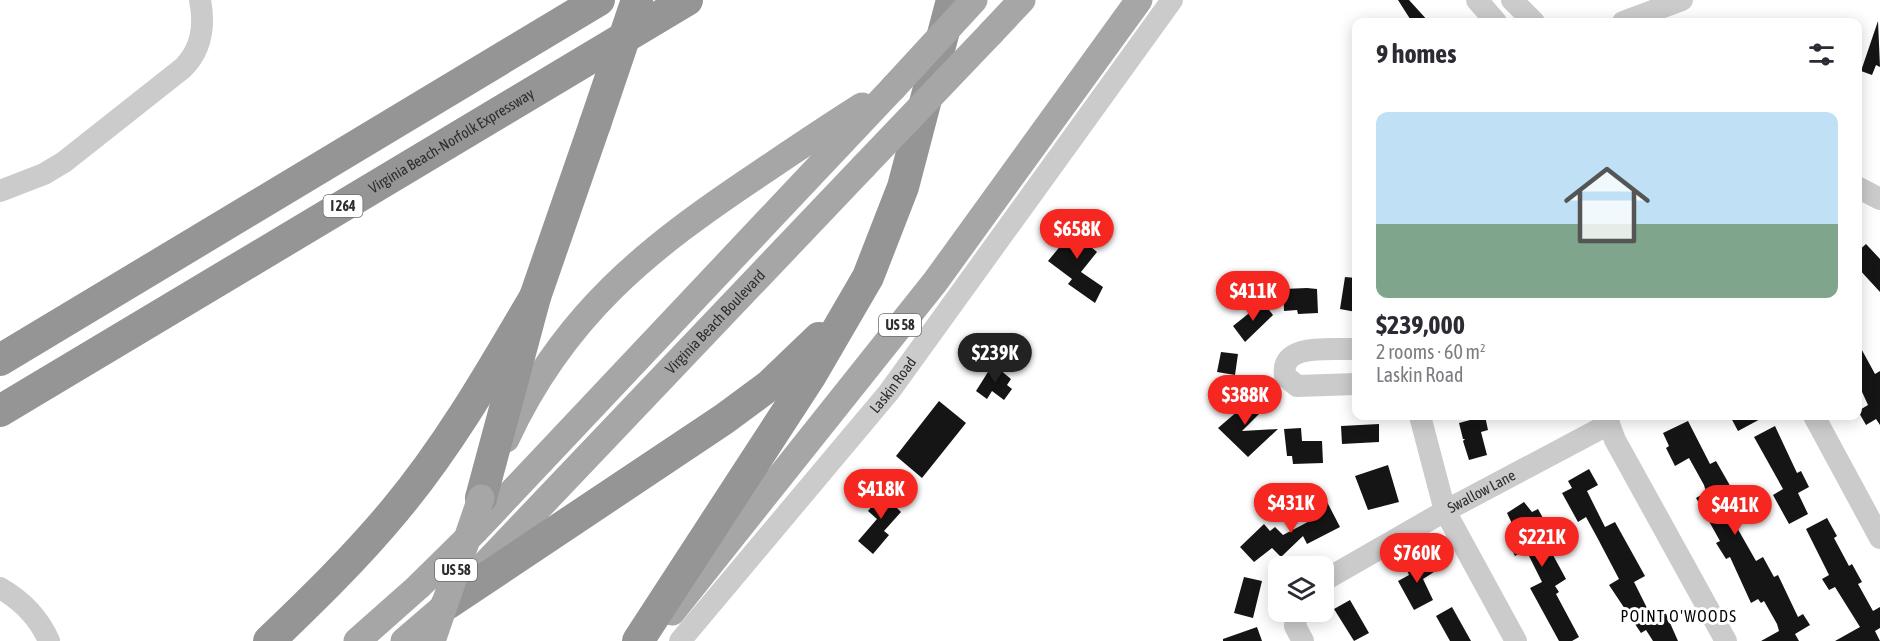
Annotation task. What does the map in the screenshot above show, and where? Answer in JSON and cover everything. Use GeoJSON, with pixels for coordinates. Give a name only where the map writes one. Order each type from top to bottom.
{"type":"FeatureCollection","features":[{"type":"Feature","properties":{"kind":"highway"},"geometry":{"type":"LineString","coordinates":[[0,360],[599,0]]}},
{"type":"Feature","properties":{"kind":"highway"},"geometry":{"type":"LineString","coordinates":[[481,498],[535,297],[637,0]]}},
{"type":"Feature","properties":{"kind":"highway","name":"Virginia Beach-Norfolk Expressway"},"geometry":{"type":"LineString","coordinates":[[0,411],[687,0]]}},
{"type":"Feature","properties":{"kind":"highway"},"geometry":{"type":"LineString","coordinates":[[638,641],[811,375],[868,277],[903,187],[952,0]]}},
{"type":"Feature","properties":{"kind":"highway"},"geometry":{"type":"LineString","coordinates":[[447,604],[724,420],[770,385],[818,339],[868,277]]}},
{"type":"Feature","properties":{"kind":"highway"},"geometry":{"type":"LineString","coordinates":[[269,641],[340,573],[396,508],[472,405],[535,297]]}},
{"type":"Feature","properties":{"kind":"main road","name":"US 58"},"geometry":{"type":"LineString","coordinates":[[432,641],[481,498],[500,451],[532,387],[558,348],[613,284],[687,222],[894,87],[974,0]]}},
{"type":"Feature","properties":{"kind":"main road","name":"Virginia Beach Boulevard"},"geometry":{"type":"LineString","coordinates":[[404,641],[447,604],[1022,0]]}},
{"type":"Feature","properties":{"kind":"main road","name":"US 58"},"geometry":{"type":"LineString","coordinates":[[648,641],[935,282],[1139,0]]}},
{"type":"Feature","properties":{"kind":"main road"},"geometry":{"type":"LineString","coordinates":[[357,641],[418,587],[476,530],[894,87]]}},
{"type":"Feature","properties":{"kind":"street"},"geometry":{"type":"LineString","coordinates":[[0,191],[44,174],[64,162],[183,68],[196,52],[201,38],[203,23],[200,0]]}},
{"type":"Feature","properties":{"kind":"street","name":"Laskin Road"},"geometry":{"type":"LineString","coordinates":[[680,641],[889,392],[1172,0]]}},
{"type":"Feature","properties":{"kind":"street"},"geometry":{"type":"LineString","coordinates":[[1478,0],[1494,18]]}},
{"type":"Feature","properties":{"kind":"street"},"geometry":{"type":"LineString","coordinates":[[1512,0],[1530,18]]}},
{"type":"Feature","properties":{"kind":"street"},"geometry":{"type":"LineString","coordinates":[[1630,13],[1682,0]]}},
{"type":"Feature","properties":{"kind":"street"},"geometry":{"type":"LineString","coordinates":[[1862,190],[1880,199]]}},
{"type":"Feature","properties":{"kind":"street"},"geometry":{"type":"LineString","coordinates":[[1352,349],[1297,352],[1287,358],[1283,367],[1285,376],[1297,386],[1352,384]]}},
{"type":"Feature","properties":{"kind":"street"},"geometry":{"type":"LineString","coordinates":[[1421,420],[1445,511],[1516,641]]}},
{"type":"Feature","properties":{"kind":"street"},"geometry":{"type":"LineString","coordinates":[[1607,420],[1726,641]]}},
{"type":"Feature","properties":{"kind":"street","name":"Swallow Lane"},"geometry":{"type":"LineString","coordinates":[[1334,575],[1607,420]]}},
{"type":"Feature","properties":{"kind":"street"},"geometry":{"type":"LineString","coordinates":[[1816,420],[1880,538]]}},
{"type":"Feature","properties":{"kind":"street"},"geometry":{"type":"LineString","coordinates":[[0,588],[14,596],[42,625],[49,641]]}},
{"type":"Feature","properties":{"kind":"street"},"geometry":{"type":"LineString","coordinates":[[1296,622],[1295,626],[1303,641]]}},
{"type":"Feature","properties":{"kind":"building"},"geometry":{"type":"Polygon","coordinates":[[[1398,0],[1409,0],[1425,18],[1409,18],[1398,0]]]}},
{"type":"Feature","properties":{"kind":"building"},"geometry":{"type":"Polygon","coordinates":[[[1878,21],[1880,67],[1876,65],[1872,75],[1862,71],[1878,21]]]}},
{"type":"Feature","properties":{"kind":"building"},"geometry":{"type":"Polygon","coordinates":[[[1070,224],[1074,227],[1077,224],[1097,239],[1091,247],[1097,252],[1081,272],[1103,287],[1095,303],[1068,284],[1072,279],[1048,261],[1062,244],[1057,240],[1070,224]]]}},
{"type":"Feature","properties":{"kind":"building"},"geometry":{"type":"Polygon","coordinates":[[[1866,244],[1880,259],[1880,292],[1862,272],[1862,248],[1866,244]]]}},
{"type":"Feature","properties":{"kind":"building"},"geometry":{"type":"Polygon","coordinates":[[[1345,277],[1352,278],[1352,311],[1340,309],[1345,277]]]}},
{"type":"Feature","properties":{"kind":"building"},"geometry":{"type":"Polygon","coordinates":[[[1283,289],[1317,289],[1318,313],[1298,314],[1297,310],[1284,311],[1283,289]]]}},
{"type":"Feature","properties":{"kind":"building"},"geometry":{"type":"Polygon","coordinates":[[[1263,302],[1273,315],[1245,342],[1233,326],[1263,302]]]}},
{"type":"Feature","properties":{"kind":"building"},"geometry":{"type":"Polygon","coordinates":[[[1862,350],[1875,374],[1880,371],[1880,425],[1876,419],[1866,425],[1862,418],[1862,409],[1868,405],[1862,392],[1862,350]]]}},
{"type":"Feature","properties":{"kind":"building"},"geometry":{"type":"Polygon","coordinates":[[[1221,352],[1238,354],[1235,375],[1217,372],[1221,352]]]}},
{"type":"Feature","properties":{"kind":"building"},"geometry":{"type":"Polygon","coordinates":[[[993,364],[1011,379],[1007,385],[1012,389],[1004,400],[992,391],[987,399],[976,391],[993,364]]]}},
{"type":"Feature","properties":{"kind":"building"},"geometry":{"type":"Polygon","coordinates":[[[1243,391],[1262,411],[1242,431],[1278,429],[1248,457],[1218,428],[1239,410],[1231,402],[1243,391]]]}},
{"type":"Feature","properties":{"kind":"building"},"geometry":{"type":"Polygon","coordinates":[[[939,401],[966,423],[922,478],[896,456],[939,401]]]}},
{"type":"Feature","properties":{"kind":"building"},"geometry":{"type":"Polygon","coordinates":[[[1486,420],[1488,430],[1481,432],[1487,455],[1469,460],[1459,423],[1486,420]]]}},
{"type":"Feature","properties":{"kind":"building"},"geometry":{"type":"Polygon","coordinates":[[[1732,420],[1759,420],[1738,431],[1732,420]]]}},
{"type":"Feature","properties":{"kind":"building"},"geometry":{"type":"Polygon","coordinates":[[[1688,421],[1710,464],[1716,461],[1732,489],[1722,495],[1726,502],[1723,503],[1756,561],[1763,557],[1774,577],[1778,575],[1798,617],[1803,614],[1810,625],[1795,634],[1799,641],[1761,641],[1779,631],[1777,624],[1764,601],[1761,603],[1758,599],[1751,603],[1730,557],[1726,559],[1716,543],[1720,541],[1696,498],[1706,492],[1704,485],[1689,458],[1675,466],[1666,448],[1669,446],[1663,433],[1688,421]]]}},
{"type":"Feature","properties":{"kind":"building"},"geometry":{"type":"Polygon","coordinates":[[[1379,424],[1379,442],[1342,444],[1341,426],[1379,424]]]}},
{"type":"Feature","properties":{"kind":"building"},"geometry":{"type":"Polygon","coordinates":[[[1775,426],[1797,473],[1801,471],[1809,487],[1798,493],[1808,514],[1789,524],[1773,495],[1783,489],[1754,437],[1775,426]]]}},
{"type":"Feature","properties":{"kind":"building"},"geometry":{"type":"Polygon","coordinates":[[[1301,428],[1302,441],[1322,441],[1323,463],[1293,464],[1292,456],[1287,456],[1284,429],[1301,428]]]}},
{"type":"Feature","properties":{"kind":"building"},"geometry":{"type":"Polygon","coordinates":[[[1388,465],[1399,502],[1368,510],[1355,476],[1388,465]]]}},
{"type":"Feature","properties":{"kind":"building"},"geometry":{"type":"Polygon","coordinates":[[[1589,469],[1598,485],[1587,491],[1605,527],[1615,522],[1645,576],[1634,582],[1650,614],[1663,607],[1678,641],[1653,641],[1646,630],[1641,633],[1609,585],[1619,579],[1586,517],[1578,522],[1562,493],[1572,488],[1568,481],[1589,469]]]}},
{"type":"Feature","properties":{"kind":"building"},"geometry":{"type":"Polygon","coordinates":[[[888,487],[903,501],[897,508],[901,512],[884,531],[889,535],[873,554],[858,541],[877,519],[868,511],[888,487]]]}},
{"type":"Feature","properties":{"kind":"building"},"geometry":{"type":"Polygon","coordinates":[[[1325,498],[1340,527],[1307,544],[1303,536],[1282,556],[1272,548],[1254,562],[1240,547],[1264,524],[1270,531],[1275,527],[1283,535],[1321,515],[1314,504],[1325,498]]]}},
{"type":"Feature","properties":{"kind":"building"},"geometry":{"type":"Polygon","coordinates":[[[1524,502],[1532,512],[1538,509],[1549,529],[1541,533],[1566,579],[1555,586],[1559,592],[1556,594],[1579,637],[1572,641],[1559,641],[1530,588],[1542,582],[1526,550],[1515,556],[1507,540],[1517,534],[1507,513],[1524,502]]]}},
{"type":"Feature","properties":{"kind":"building"},"geometry":{"type":"Polygon","coordinates":[[[1827,518],[1837,536],[1834,538],[1849,566],[1852,564],[1862,582],[1858,584],[1873,611],[1880,607],[1880,628],[1875,631],[1880,641],[1835,641],[1860,627],[1835,587],[1829,590],[1822,579],[1829,575],[1806,529],[1827,518]]]}},
{"type":"Feature","properties":{"kind":"building"},"geometry":{"type":"Polygon","coordinates":[[[1426,557],[1434,572],[1423,579],[1433,600],[1414,610],[1398,581],[1409,575],[1406,568],[1426,557]]]}},
{"type":"Feature","properties":{"kind":"building"},"geometry":{"type":"Polygon","coordinates":[[[1244,577],[1262,581],[1253,618],[1234,613],[1244,577]]]}},
{"type":"Feature","properties":{"kind":"building"},"geometry":{"type":"Polygon","coordinates":[[[1350,600],[1369,633],[1354,641],[1334,609],[1350,600]]]}},
{"type":"Feature","properties":{"kind":"building"},"geometry":{"type":"Polygon","coordinates":[[[1452,607],[1471,641],[1450,641],[1436,616],[1452,607]]]}},
{"type":"Feature","properties":{"kind":"building"},"geometry":{"type":"Polygon","coordinates":[[[1257,627],[1262,641],[1223,641],[1223,639],[1257,627]]]}},
{"type":"Feature","properties":{"kind":"district","name":"POINT O'WOODS"},"geometry":{"type":"Point","coordinates":[1679,616]}}]}
